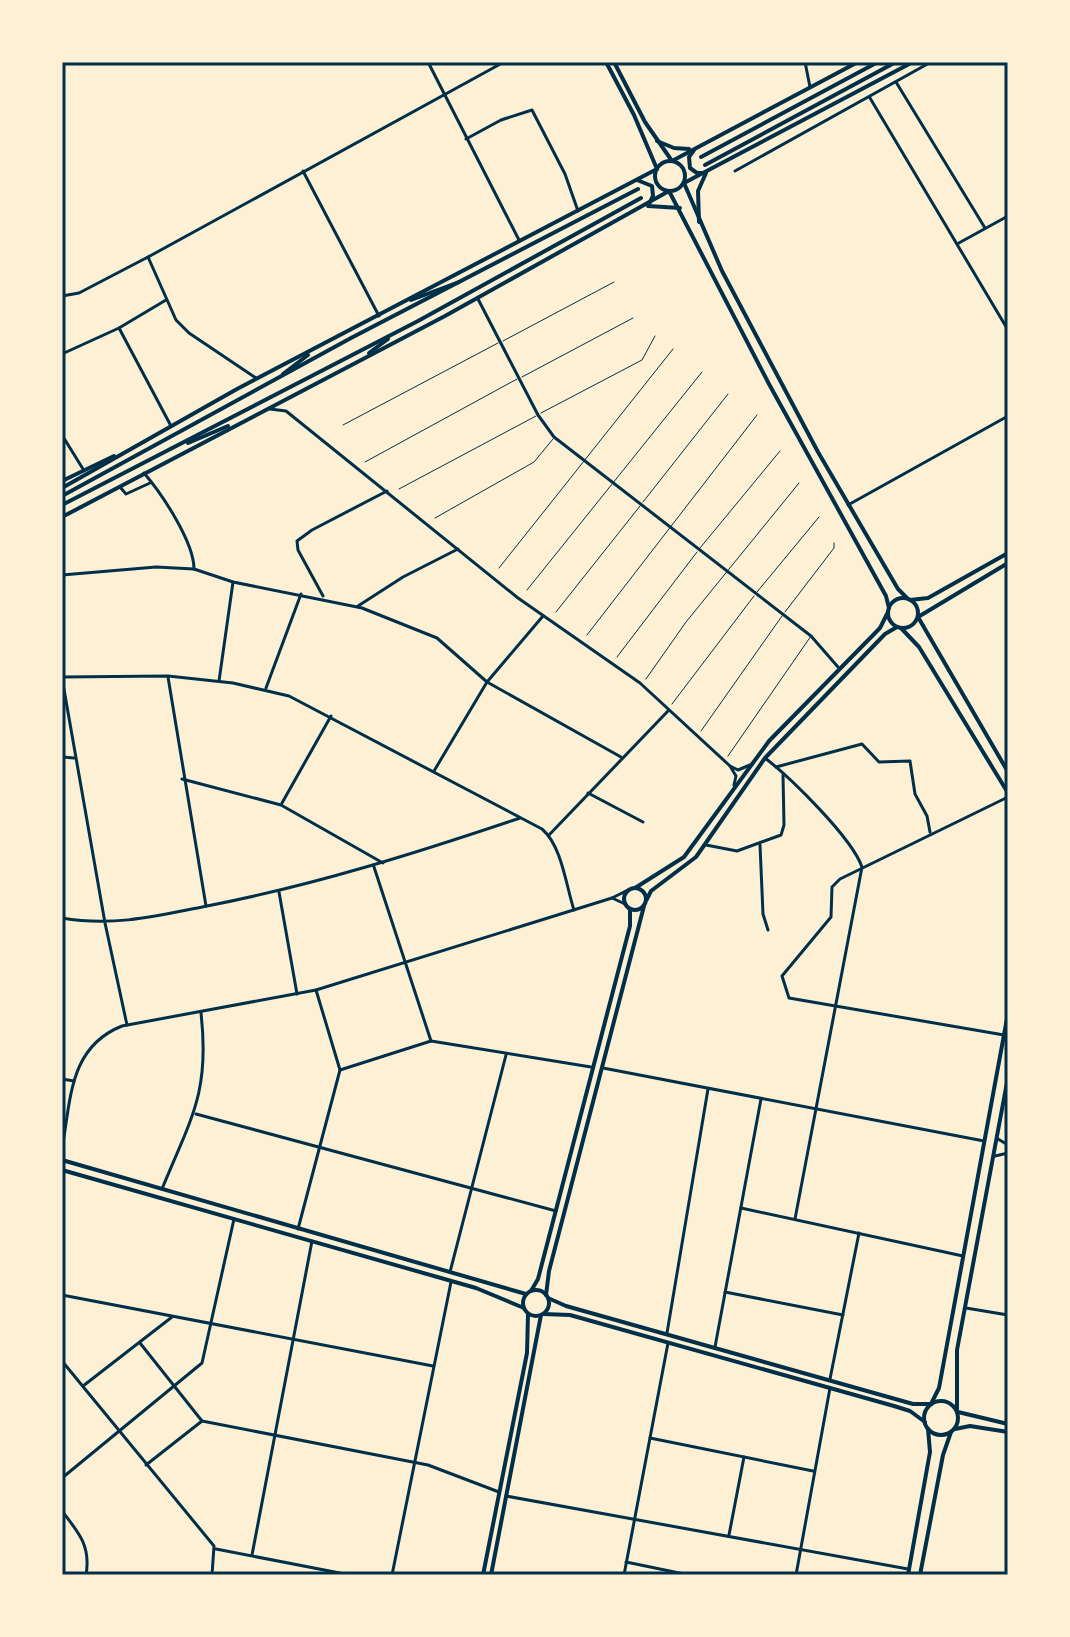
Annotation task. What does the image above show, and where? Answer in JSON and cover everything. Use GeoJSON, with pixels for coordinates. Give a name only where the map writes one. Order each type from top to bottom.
{"type":"FeatureCollection","features":[{"type":"Feature","properties":{"kind":"main road"},"geometry":{"type":"LineString","coordinates":[[606,62],[634,115],[657,169],[657,183],[669,191],[680,208],[769,384],[886,596],[888,610],[899,627],[919,647],[1008,795]]}},
{"type":"Feature","properties":{"kind":"main road"},"geometry":{"type":"LineString","coordinates":[[614,62],[657,141],[672,161],[684,168],[684,183],[699,222],[848,505],[898,589],[916,605],[918,617],[1008,772]]}},
{"type":"Feature","properties":{"kind":"main road"},"geometry":{"type":"LineString","coordinates":[[62,488],[258,379],[858,62]]}},
{"type":"Feature","properties":{"kind":"main road"},"geometry":{"type":"LineString","coordinates":[[701,157],[878,62]]}},
{"type":"Feature","properties":{"kind":"main road"},"geometry":{"type":"LineString","coordinates":[[705,165],[896,62]]}},
{"type":"Feature","properties":{"kind":"main road"},"geometry":{"type":"LineString","coordinates":[[163,452],[270,409],[913,62]]}},
{"type":"Feature","properties":{"kind":"main road"},"geometry":{"type":"LineString","coordinates":[[657,141],[674,148],[695,148]]}},
{"type":"Feature","properties":{"kind":"main road"},"geometry":{"type":"LineString","coordinates":[[695,148],[689,165],[697,173],[706,173]]}},
{"type":"Feature","properties":{"kind":"main road"},"geometry":{"type":"LineString","coordinates":[[699,222],[698,192],[706,173]]}},
{"type":"Feature","properties":{"kind":"main road"},"geometry":{"type":"LineString","coordinates":[[634,179],[652,186],[653,196],[648,206]]}},
{"type":"Feature","properties":{"kind":"main road"},"geometry":{"type":"LineString","coordinates":[[62,496],[638,189]]}},
{"type":"Feature","properties":{"kind":"main road"},"geometry":{"type":"LineString","coordinates":[[62,505],[397,332],[641,198]]}},
{"type":"Feature","properties":{"kind":"main road"},"geometry":{"type":"LineString","coordinates":[[648,206],[680,208]]}},
{"type":"Feature","properties":{"kind":"main road"},"geometry":{"type":"LineString","coordinates":[[401,304],[472,277]]}},
{"type":"Feature","properties":{"kind":"main road"},"geometry":{"type":"LineString","coordinates":[[350,365],[397,332]]}},
{"type":"Feature","properties":{"kind":"main road"},"geometry":{"type":"LineString","coordinates":[[277,380],[316,348]]}},
{"type":"Feature","properties":{"kind":"main road"},"geometry":{"type":"LineString","coordinates":[[62,517],[254,415]]}},
{"type":"Feature","properties":{"kind":"main road"},"geometry":{"type":"LineString","coordinates":[[62,481],[134,448]]}},
{"type":"Feature","properties":{"kind":"main road"},"geometry":{"type":"LineString","coordinates":[[524,1308],[529,1292],[538,1279],[630,926],[630,909],[625,904],[628,890],[684,857],[750,765],[838,667],[880,628],[894,600],[928,598],[1008,553]]}},
{"type":"Feature","properties":{"kind":"main road"},"geometry":{"type":"LineString","coordinates":[[491,1575],[542,1315],[549,1305],[547,1296],[601,1068],[644,906],[651,891],[685,868],[706,845],[765,758],[885,634],[913,624],[918,617],[1008,563]]}},
{"type":"Feature","properties":{"kind":"main road"},"geometry":{"type":"LineString","coordinates":[[635,888],[642,890],[647,899]]}},
{"type":"Feature","properties":{"kind":"main road"},"geometry":{"type":"LineString","coordinates":[[630,909],[644,906]]}},
{"type":"Feature","properties":{"kind":"main road"},"geometry":{"type":"LineString","coordinates":[[909,1572],[930,1452],[925,1412],[939,1388],[1008,1013]]}},
{"type":"Feature","properties":{"kind":"main road"},"geometry":{"type":"LineString","coordinates":[[920,1575],[943,1455],[957,1411],[955,1368],[1008,1077]]}},
{"type":"Feature","properties":{"kind":"main road"},"geometry":{"type":"LineString","coordinates":[[62,1160],[449,1274],[547,1296],[566,1306],[913,1404],[945,1401],[957,1411],[1008,1424]]}},
{"type":"Feature","properties":{"kind":"main road"},"geometry":{"type":"LineString","coordinates":[[63,1170],[494,1294],[524,1308],[528,1314],[527,1353],[483,1575]]}},
{"type":"Feature","properties":{"kind":"main road"},"geometry":{"type":"LineString","coordinates":[[528,1314],[570,1315],[910,1411],[925,1422]]}},
{"type":"Feature","properties":{"kind":"main road"},"geometry":{"type":"LineString","coordinates":[[928,1429],[939,1435],[970,1426],[1008,1432]]}},
{"type":"Feature","properties":{"kind":"street"},"geometry":{"type":"LineString","coordinates":[[428,62],[520,242]]}},
{"type":"Feature","properties":{"kind":"street"},"geometry":{"type":"LineString","coordinates":[[62,296],[79,293],[148,257],[504,62]]}},
{"type":"Feature","properties":{"kind":"street"},"geometry":{"type":"LineString","coordinates":[[805,62],[810,87]]}},
{"type":"Feature","properties":{"kind":"street"},"geometry":{"type":"LineString","coordinates":[[735,171],[931,62]]}},
{"type":"Feature","properties":{"kind":"street"},"geometry":{"type":"LineString","coordinates":[[896,82],[985,228]]}},
{"type":"Feature","properties":{"kind":"street"},"geometry":{"type":"LineString","coordinates":[[870,98],[1008,330]]}},
{"type":"Feature","properties":{"kind":"street"},"geometry":{"type":"LineString","coordinates":[[466,139],[501,120],[532,110],[565,174],[578,211]]}},
{"type":"Feature","properties":{"kind":"street"},"geometry":{"type":"LineString","coordinates":[[303,171],[379,316]]}},
{"type":"Feature","properties":{"kind":"street"},"geometry":{"type":"LineString","coordinates":[[957,244],[1008,216]]}},
{"type":"Feature","properties":{"kind":"street"},"geometry":{"type":"LineString","coordinates":[[148,257],[176,320],[189,333],[258,379]]}},
{"type":"Feature","properties":{"kind":"street"},"geometry":{"type":"LineString","coordinates":[[477,297],[538,415],[554,437],[811,636],[838,667]]}},
{"type":"Feature","properties":{"kind":"street"},"geometry":{"type":"LineString","coordinates":[[62,354],[119,328],[166,300]]}},
{"type":"Feature","properties":{"kind":"street"},"geometry":{"type":"LineString","coordinates":[[119,328],[171,426]]}},
{"type":"Feature","properties":{"kind":"street"},"geometry":{"type":"LineString","coordinates":[[270,409],[286,411],[543,616],[640,683],[730,766],[738,770],[750,765]]}},
{"type":"Feature","properties":{"kind":"street"},"geometry":{"type":"LineString","coordinates":[[848,505],[1008,416]]}},
{"type":"Feature","properties":{"kind":"street"},"geometry":{"type":"LineString","coordinates":[[62,435],[83,469]]}},
{"type":"Feature","properties":{"kind":"street"},"geometry":{"type":"LineString","coordinates":[[144,473],[194,555],[194,569]]}},
{"type":"Feature","properties":{"kind":"street"},"geometry":{"type":"LineString","coordinates":[[120,487],[126,494],[151,482]]}},
{"type":"Feature","properties":{"kind":"street"},"geometry":{"type":"LineString","coordinates":[[324,598],[298,550],[299,539],[387,491]]}},
{"type":"Feature","properties":{"kind":"street"},"geometry":{"type":"LineString","coordinates":[[358,607],[392,583],[458,549]]}},
{"type":"Feature","properties":{"kind":"street"},"geometry":{"type":"LineString","coordinates":[[62,575],[156,567],[194,569],[233,582],[358,607],[437,638],[487,682],[621,757]]}},
{"type":"Feature","properties":{"kind":"street"},"geometry":{"type":"LineString","coordinates":[[219,681],[233,582]]}},
{"type":"Feature","properties":{"kind":"street"},"geometry":{"type":"LineString","coordinates":[[265,689],[301,594]]}},
{"type":"Feature","properties":{"kind":"street"},"geometry":{"type":"LineString","coordinates":[[434,771],[487,682],[543,616]]}},
{"type":"Feature","properties":{"kind":"street"},"geometry":{"type":"LineString","coordinates":[[168,676],[182,779],[206,906]]}},
{"type":"Feature","properties":{"kind":"street"},"geometry":{"type":"LineString","coordinates":[[127,1025],[74,758],[62,678],[168,676],[265,689],[298,699],[549,835],[574,910]]}},
{"type":"Feature","properties":{"kind":"street"},"geometry":{"type":"LineString","coordinates":[[549,835],[669,710]]}},
{"type":"Feature","properties":{"kind":"street"},"geometry":{"type":"LineString","coordinates":[[281,805],[331,716]]}},
{"type":"Feature","properties":{"kind":"street"},"geometry":{"type":"LineString","coordinates":[[776,767],[862,744],[879,762],[910,761],[915,794],[927,816],[930,833]]}},
{"type":"Feature","properties":{"kind":"street"},"geometry":{"type":"LineString","coordinates":[[62,757],[74,758]]}},
{"type":"Feature","properties":{"kind":"street"},"geometry":{"type":"LineString","coordinates":[[765,758],[836,828],[857,853],[862,867],[795,1219]]}},
{"type":"Feature","properties":{"kind":"street"},"geometry":{"type":"LineString","coordinates":[[730,766],[736,776],[734,788]]}},
{"type":"Feature","properties":{"kind":"street"},"geometry":{"type":"LineString","coordinates":[[706,845],[737,851],[781,835],[784,825],[783,775]]}},
{"type":"Feature","properties":{"kind":"street"},"geometry":{"type":"LineString","coordinates":[[182,779],[281,805],[385,865]]}},
{"type":"Feature","properties":{"kind":"street"},"geometry":{"type":"LineString","coordinates":[[588,793],[643,822]]}},
{"type":"Feature","properties":{"kind":"street"},"geometry":{"type":"LineString","coordinates":[[1004,1035],[838,1003],[789,998],[783,973],[831,917],[832,887],[862,867],[1008,795]]}},
{"type":"Feature","properties":{"kind":"street"},"geometry":{"type":"LineString","coordinates":[[62,918],[105,923],[279,892],[385,865],[520,818]]}},
{"type":"Feature","properties":{"kind":"street"},"geometry":{"type":"LineString","coordinates":[[760,845],[763,914],[768,930]]}},
{"type":"Feature","properties":{"kind":"street"},"geometry":{"type":"LineString","coordinates":[[374,867],[431,1041]]}},
{"type":"Feature","properties":{"kind":"street"},"geometry":{"type":"LineString","coordinates":[[62,1149],[74,1081],[88,1047],[105,1033],[127,1025],[316,990],[612,898],[628,890]]}},
{"type":"Feature","properties":{"kind":"street"},"geometry":{"type":"LineString","coordinates":[[279,892],[297,994]]}},
{"type":"Feature","properties":{"kind":"street"},"geometry":{"type":"LineString","coordinates":[[612,898],[625,904]]}},
{"type":"Feature","properties":{"kind":"street"},"geometry":{"type":"LineString","coordinates":[[298,1229],[340,1070],[316,990]]}},
{"type":"Feature","properties":{"kind":"street"},"geometry":{"type":"LineString","coordinates":[[162,1189],[196,1114],[203,1068],[201,1013]]}},
{"type":"Feature","properties":{"kind":"street"},"geometry":{"type":"LineString","coordinates":[[340,1070],[431,1041],[591,1067]]}},
{"type":"Feature","properties":{"kind":"street"},"geometry":{"type":"LineString","coordinates":[[449,1274],[506,1055]]}},
{"type":"Feature","properties":{"kind":"street"},"geometry":{"type":"LineString","coordinates":[[601,1068],[984,1141]]}},
{"type":"Feature","properties":{"kind":"street"},"geometry":{"type":"LineString","coordinates":[[62,1079],[74,1081]]}},
{"type":"Feature","properties":{"kind":"street"},"geometry":{"type":"LineString","coordinates":[[667,1333],[708,1089]]}},
{"type":"Feature","properties":{"kind":"street"},"geometry":{"type":"LineString","coordinates":[[715,1347],[761,1099]]}},
{"type":"Feature","properties":{"kind":"street"},"geometry":{"type":"LineString","coordinates":[[196,1114],[556,1211]]}},
{"type":"Feature","properties":{"kind":"street"},"geometry":{"type":"LineString","coordinates":[[998,1139],[1008,1145]]}},
{"type":"Feature","properties":{"kind":"street"},"geometry":{"type":"LineString","coordinates":[[995,1156],[1008,1153]]}},
{"type":"Feature","properties":{"kind":"street"},"geometry":{"type":"LineString","coordinates":[[62,1180],[63,1170]]}},
{"type":"Feature","properties":{"kind":"street"},"geometry":{"type":"LineString","coordinates":[[741,1208],[963,1256]]}},
{"type":"Feature","properties":{"kind":"street"},"geometry":{"type":"LineString","coordinates":[[62,1478],[204,1360],[234,1219]]}},
{"type":"Feature","properties":{"kind":"street"},"geometry":{"type":"LineString","coordinates":[[830,1379],[859,1233]]}},
{"type":"Feature","properties":{"kind":"street"},"geometry":{"type":"LineString","coordinates":[[252,1555],[312,1241]]}},
{"type":"Feature","properties":{"kind":"street"},"geometry":{"type":"LineString","coordinates":[[392,1575],[451,1282]]}},
{"type":"Feature","properties":{"kind":"street"},"geometry":{"type":"LineString","coordinates":[[725,1292],[843,1315]]}},
{"type":"Feature","properties":{"kind":"street"},"geometry":{"type":"LineString","coordinates":[[62,1295],[433,1366]]}},
{"type":"Feature","properties":{"kind":"street"},"geometry":{"type":"LineString","coordinates":[[966,1308],[1008,1315]]}},
{"type":"Feature","properties":{"kind":"street"},"geometry":{"type":"LineString","coordinates":[[83,1386],[173,1317]]}},
{"type":"Feature","properties":{"kind":"street"},"geometry":{"type":"LineString","coordinates":[[140,1343],[202,1421],[416,1463],[499,1492]]}},
{"type":"Feature","properties":{"kind":"street"},"geometry":{"type":"LineString","coordinates":[[624,1575],[668,1343]]}},
{"type":"Feature","properties":{"kind":"street"},"geometry":{"type":"LineString","coordinates":[[62,1361],[216,1549],[350,1575]]}},
{"type":"Feature","properties":{"kind":"street"},"geometry":{"type":"LineString","coordinates":[[796,1575],[830,1388]]}},
{"type":"Feature","properties":{"kind":"street"},"geometry":{"type":"LineString","coordinates":[[146,1465],[202,1421]]}},
{"type":"Feature","properties":{"kind":"street"},"geometry":{"type":"LineString","coordinates":[[650,1438],[813,1471]]}},
{"type":"Feature","properties":{"kind":"street"},"geometry":{"type":"LineString","coordinates":[[729,1535],[744,1457]]}},
{"type":"Feature","properties":{"kind":"street"},"geometry":{"type":"LineString","coordinates":[[506,1496],[729,1535],[909,1572]]}},
{"type":"Feature","properties":{"kind":"street"},"geometry":{"type":"LineString","coordinates":[[62,1511],[84,1539],[89,1560],[86,1575]]}},
{"type":"Feature","properties":{"kind":"street"},"geometry":{"type":"LineString","coordinates":[[212,1575],[216,1549]]}},
{"type":"Feature","properties":{"kind":"street"},"geometry":{"type":"LineString","coordinates":[[626,1562],[689,1575]]}},
{"type":"Feature","properties":{"kind":"lane"},"geometry":{"type":"LineString","coordinates":[[343,425],[614,282]]}},
{"type":"Feature","properties":{"kind":"lane"},"geometry":{"type":"LineString","coordinates":[[365,462],[633,318]]}},
{"type":"Feature","properties":{"kind":"lane"},"geometry":{"type":"LineString","coordinates":[[399,489],[642,360],[655,336]]}},
{"type":"Feature","properties":{"kind":"lane"},"geometry":{"type":"LineString","coordinates":[[499,568],[673,349]]}},
{"type":"Feature","properties":{"kind":"lane"},"geometry":{"type":"LineString","coordinates":[[527,590],[702,372]]}},
{"type":"Feature","properties":{"kind":"lane"},"geometry":{"type":"LineString","coordinates":[[556,612],[728,394]]}},
{"type":"Feature","properties":{"kind":"lane"},"geometry":{"type":"LineString","coordinates":[[587,635],[757,415]]}},
{"type":"Feature","properties":{"kind":"lane"},"geometry":{"type":"LineString","coordinates":[[435,518],[534,462],[554,437]]}},
{"type":"Feature","properties":{"kind":"lane"},"geometry":{"type":"LineString","coordinates":[[617,657],[699,548],[780,451]]}},
{"type":"Feature","properties":{"kind":"lane"},"geometry":{"type":"LineString","coordinates":[[646,679],[799,483]]}},
{"type":"Feature","properties":{"kind":"lane"},"geometry":{"type":"LineString","coordinates":[[672,704],[819,517]]}},
{"type":"Feature","properties":{"kind":"lane"},"geometry":{"type":"LineString","coordinates":[[701,731],[783,614],[834,548],[834,543]]}},
{"type":"Feature","properties":{"kind":"lane"},"geometry":{"type":"LineString","coordinates":[[728,756],[811,636]]}}]}
